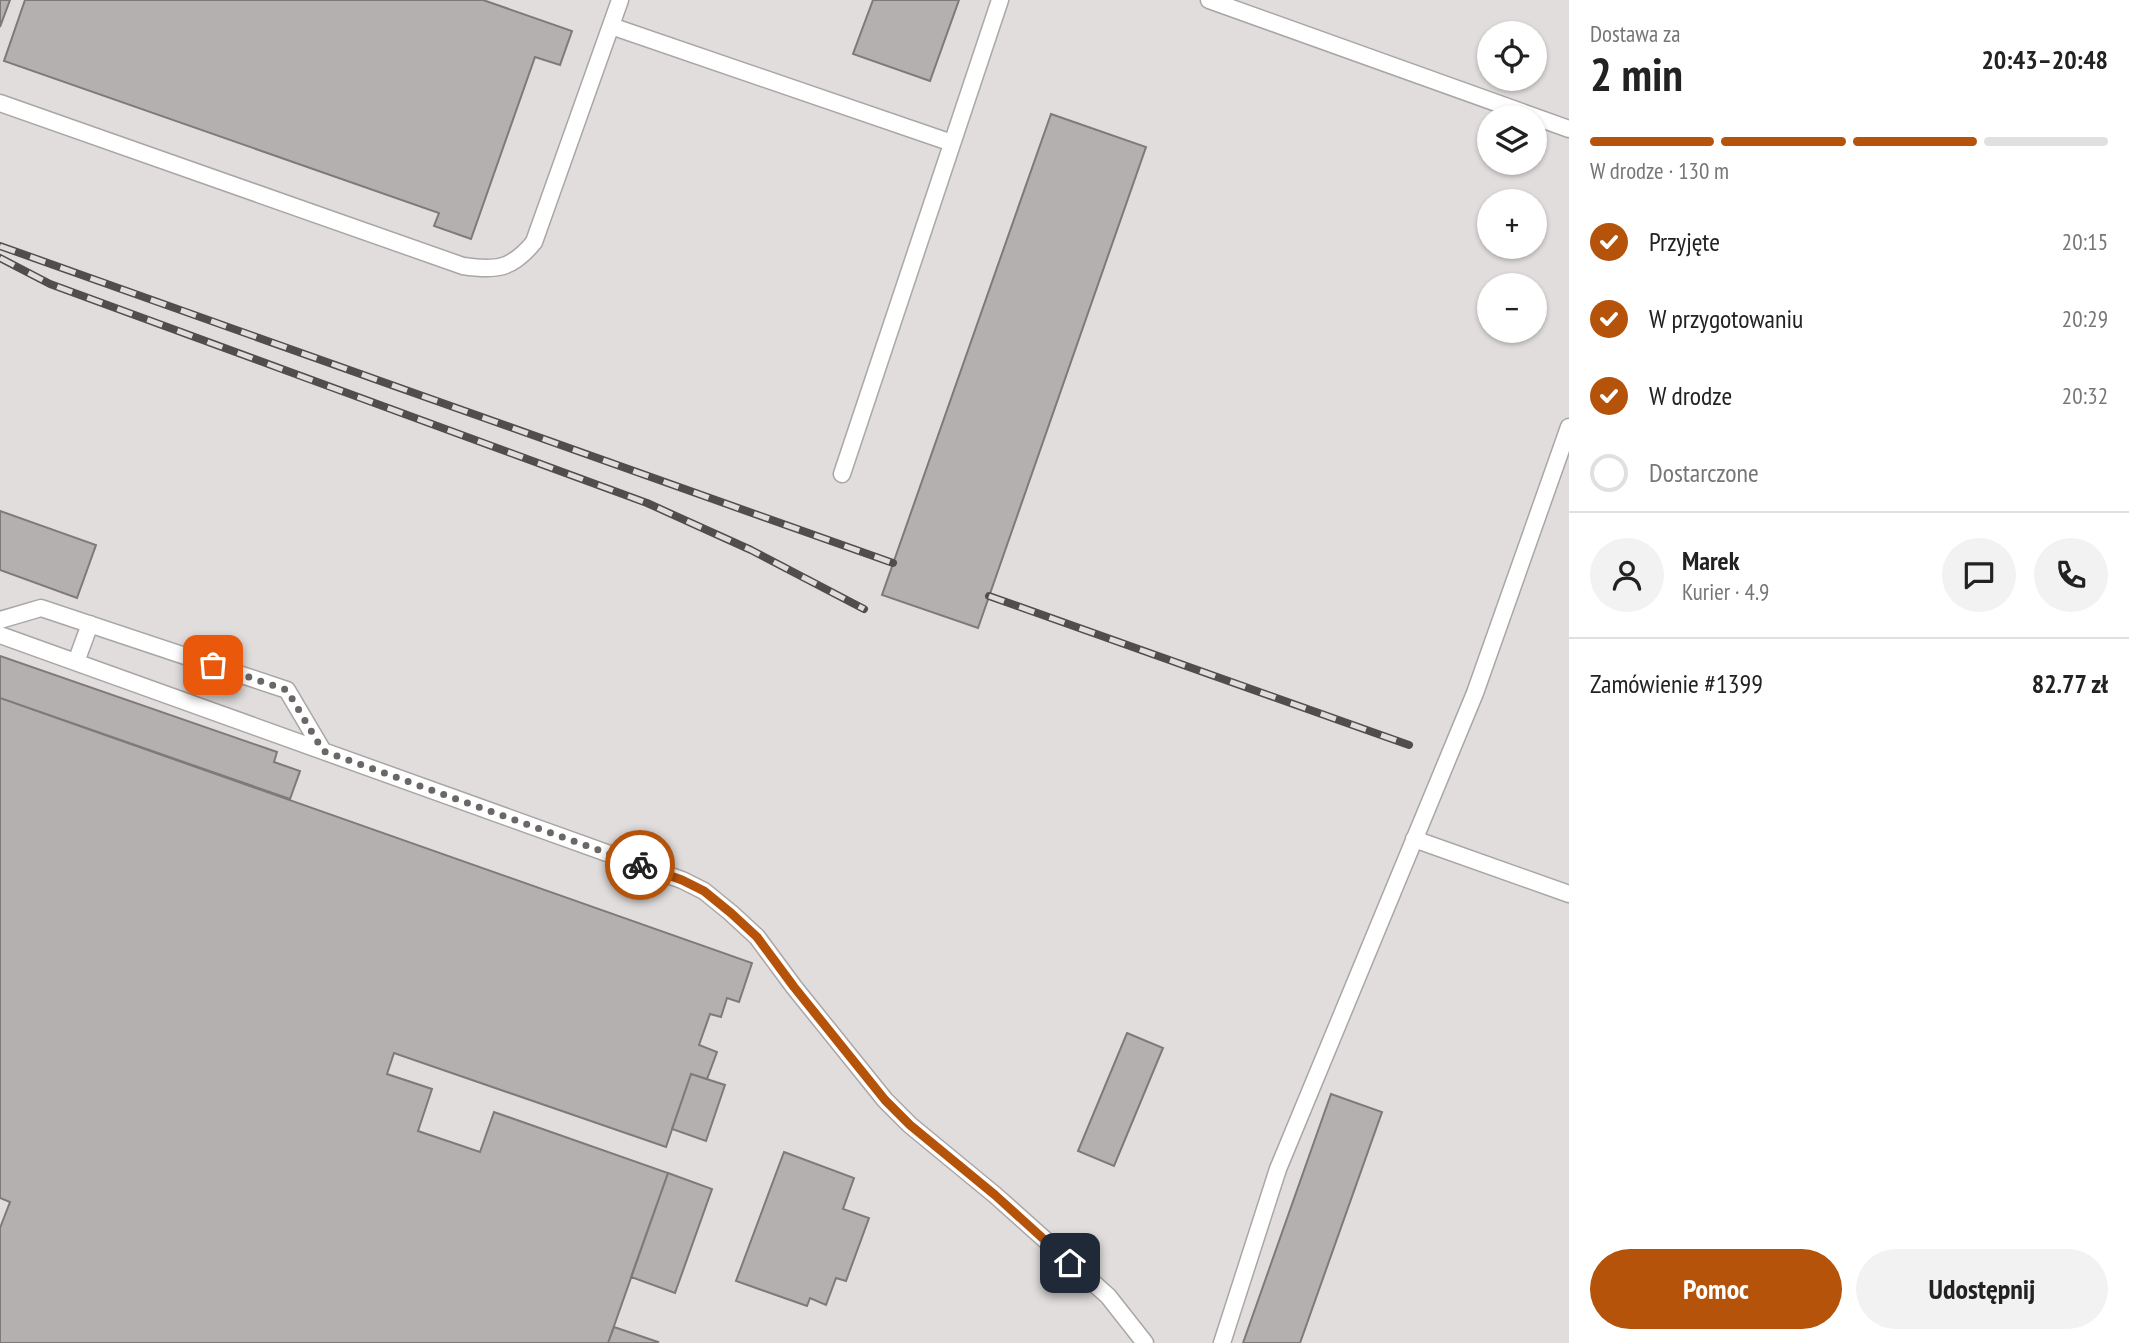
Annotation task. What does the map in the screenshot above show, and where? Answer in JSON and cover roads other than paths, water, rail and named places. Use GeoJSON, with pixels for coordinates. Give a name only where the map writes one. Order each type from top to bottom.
{"type":"FeatureCollection","features":[{"type":"Feature","properties":{"kind":"lane"},"geometry":{"type":"LineString","coordinates":[[0,103],[463,266],[485,269],[521,258],[534,242],[620,0]]}},
{"type":"Feature","properties":{"kind":"lane"},"geometry":{"type":"LineString","coordinates":[[842,474],[1000,0]]}},
{"type":"Feature","properties":{"kind":"lane"},"geometry":{"type":"LineString","coordinates":[[1209,0],[1569,129]]}},
{"type":"Feature","properties":{"kind":"lane"},"geometry":{"type":"LineString","coordinates":[[611,26],[952,143]]}},
{"type":"Feature","properties":{"kind":"lane"},"geometry":{"type":"LineString","coordinates":[[1222,1343],[1278,1169],[1475,693],[1569,426]]}},
{"type":"Feature","properties":{"kind":"lane"},"geometry":{"type":"LineString","coordinates":[[0,620],[41,607],[287,690],[323,751]]}},
{"type":"Feature","properties":{"kind":"lane"},"geometry":{"type":"LineString","coordinates":[[76,662],[90,624]]}},
{"type":"Feature","properties":{"kind":"lane"},"geometry":{"type":"LineString","coordinates":[[0,635],[682,880],[704,891],[757,937],[885,1100],[910,1125],[995,1195],[1108,1296],[1145,1343]]}},
{"type":"Feature","properties":{"kind":"lane"},"geometry":{"type":"LineString","coordinates":[[1414,839],[1569,894]]}},
{"type":"Feature","properties":{"kind":"railway"},"geometry":{"type":"LineString","coordinates":[[0,246],[893,563]]}},
{"type":"Feature","properties":{"kind":"railway"},"geometry":{"type":"LineString","coordinates":[[0,258],[50,284],[647,503],[751,550],[864,609]]}},
{"type":"Feature","properties":{"kind":"railway"},"geometry":{"type":"LineString","coordinates":[[989,596],[1409,745]]}}]}
